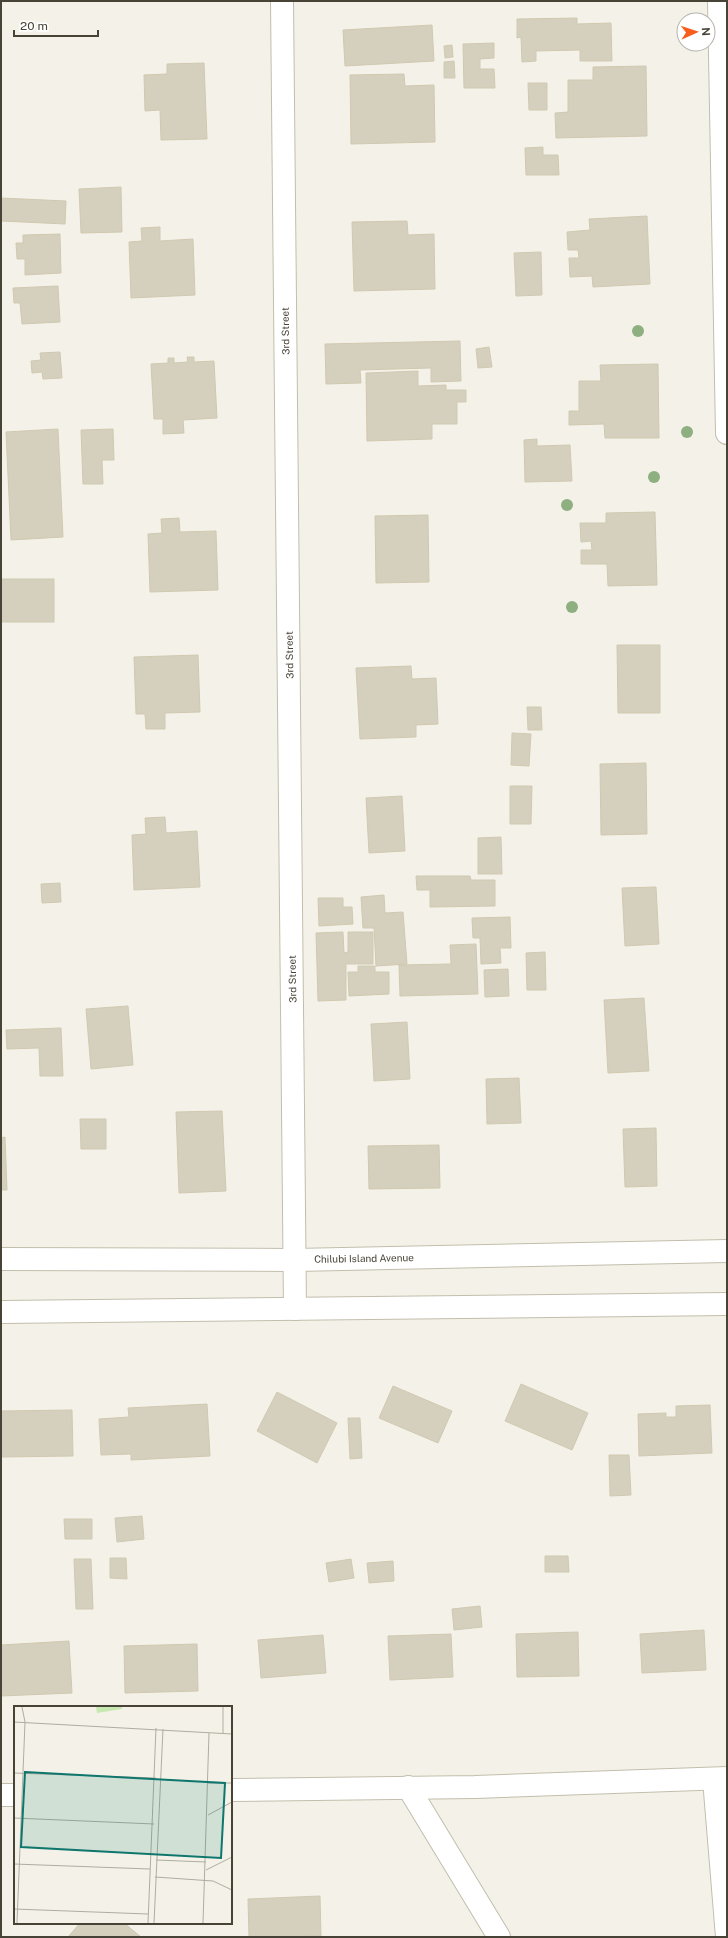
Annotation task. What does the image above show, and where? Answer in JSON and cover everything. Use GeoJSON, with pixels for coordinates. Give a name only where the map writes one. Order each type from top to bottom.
{"type":"FeatureCollection","features":[{"type":"Feature","properties":{"kind":"street","name":"3rd Street"},"geometry":{"type":"LineString","coordinates":[[282,1],[296,1309]]}},
{"type":"Feature","properties":{"kind":"street"},"geometry":{"type":"LineString","coordinates":[[719,1],[727,432]]}},
{"type":"Feature","properties":{"kind":"street","name":"Chilubi Island Avenue"},"geometry":{"type":"LineString","coordinates":[[1,1259],[295,1260],[727,1251]]}},
{"type":"Feature","properties":{"kind":"street"},"geometry":{"type":"LineString","coordinates":[[1,1312],[727,1304]]}},
{"type":"Feature","properties":{"kind":"street"},"geometry":{"type":"LineString","coordinates":[[232,1790],[721,1779],[727,1937]]}},
{"type":"Feature","properties":{"kind":"street"},"geometry":{"type":"LineString","coordinates":[[408,1787],[499,1937]]}},
{"type":"Feature","properties":{"kind":"street"},"geometry":{"type":"LineString","coordinates":[[1,1795],[14,1795]]}},
{"type":"Feature","properties":{"kind":"building"},"geometry":{"type":"Polygon","coordinates":[[[577,18],[577,24],[611,23],[612,61],[580,61],[580,50],[536,51],[536,61],[522,62],[521,37],[517,38],[517,19],[577,18]]]}},
{"type":"Feature","properties":{"kind":"building"},"geometry":{"type":"Polygon","coordinates":[[[432,25],[434,61],[345,66],[343,30],[432,25]]]}},
{"type":"Feature","properties":{"kind":"building"},"geometry":{"type":"Polygon","coordinates":[[[494,43],[494,58],[480,59],[480,69],[494,69],[495,88],[464,88],[463,44],[494,43]]]}},
{"type":"Feature","properties":{"kind":"building"},"geometry":{"type":"Polygon","coordinates":[[[452,45],[453,57],[445,58],[444,46],[452,45]]]}},
{"type":"Feature","properties":{"kind":"building"},"geometry":{"type":"Polygon","coordinates":[[[454,61],[455,78],[444,78],[444,62],[454,61]]]}},
{"type":"Feature","properties":{"kind":"building"},"geometry":{"type":"Polygon","coordinates":[[[204,63],[207,139],[161,140],[160,110],[145,111],[144,75],[167,74],[167,64],[204,63]]]}},
{"type":"Feature","properties":{"kind":"building"},"geometry":{"type":"Polygon","coordinates":[[[646,66],[647,136],[556,138],[555,113],[568,112],[568,80],[593,80],[593,67],[646,66]]]}},
{"type":"Feature","properties":{"kind":"building"},"geometry":{"type":"Polygon","coordinates":[[[404,74],[405,86],[434,85],[435,142],[351,144],[350,75],[404,74]]]}},
{"type":"Feature","properties":{"kind":"building"},"geometry":{"type":"Polygon","coordinates":[[[528,83],[547,83],[547,110],[529,110],[528,83]]]}},
{"type":"Feature","properties":{"kind":"building"},"geometry":{"type":"Polygon","coordinates":[[[543,147],[543,155],[558,155],[559,175],[526,175],[525,148],[543,147]]]}},
{"type":"Feature","properties":{"kind":"building"},"geometry":{"type":"Polygon","coordinates":[[[121,187],[122,232],[81,233],[79,189],[121,187]]]}},
{"type":"Feature","properties":{"kind":"building"},"geometry":{"type":"Polygon","coordinates":[[[1,198],[66,201],[65,224],[1,221],[1,198]]]}},
{"type":"Feature","properties":{"kind":"building"},"geometry":{"type":"Polygon","coordinates":[[[647,216],[650,284],[593,287],[592,276],[570,277],[569,258],[579,258],[578,250],[568,250],[567,232],[590,230],[589,219],[647,216]]]}},
{"type":"Feature","properties":{"kind":"building"},"geometry":{"type":"Polygon","coordinates":[[[407,221],[408,235],[434,234],[435,289],[354,291],[352,222],[407,221]]]}},
{"type":"Feature","properties":{"kind":"building"},"geometry":{"type":"Polygon","coordinates":[[[160,227],[160,241],[193,239],[195,295],[131,298],[129,242],[142,241],[141,228],[160,227]]]}},
{"type":"Feature","properties":{"kind":"building"},"geometry":{"type":"Polygon","coordinates":[[[60,234],[61,273],[25,275],[25,259],[17,259],[16,243],[23,243],[23,235],[60,234]]]}},
{"type":"Feature","properties":{"kind":"building"},"geometry":{"type":"Polygon","coordinates":[[[541,252],[542,295],[516,296],[514,253],[541,252]]]}},
{"type":"Feature","properties":{"kind":"building"},"geometry":{"type":"Polygon","coordinates":[[[58,286],[60,322],[22,324],[20,303],[14,303],[13,288],[58,286]]]}},
{"type":"Feature","properties":{"kind":"building"},"geometry":{"type":"Polygon","coordinates":[[[460,341],[461,381],[431,382],[431,368],[360,370],[361,383],[326,384],[325,344],[460,341]]]}},
{"type":"Feature","properties":{"kind":"building"},"geometry":{"type":"Polygon","coordinates":[[[489,347],[492,367],[478,368],[476,349],[489,347]]]}},
{"type":"Feature","properties":{"kind":"building"},"geometry":{"type":"Polygon","coordinates":[[[60,352],[62,378],[43,379],[42,372],[32,373],[31,361],[41,360],[40,353],[60,352]]]}},
{"type":"Feature","properties":{"kind":"building"},"geometry":{"type":"Polygon","coordinates":[[[187,357],[194,357],[194,362],[214,361],[217,418],[183,420],[184,433],[163,434],[163,419],[154,419],[151,364],[168,363],[168,358],[174,358],[174,363],[188,362],[187,357]]]}},
{"type":"Feature","properties":{"kind":"building"},"geometry":{"type":"Polygon","coordinates":[[[658,364],[659,438],[605,438],[604,424],[569,425],[569,411],[579,411],[579,381],[601,381],[600,365],[658,364]]]}},
{"type":"Feature","properties":{"kind":"building"},"geometry":{"type":"Polygon","coordinates":[[[418,371],[418,386],[446,385],[446,390],[466,390],[466,402],[457,402],[457,424],[432,424],[432,439],[367,441],[366,373],[418,371]]]}},
{"type":"Feature","properties":{"kind":"building"},"geometry":{"type":"Polygon","coordinates":[[[58,429],[63,537],[11,540],[6,432],[58,429]]]}},
{"type":"Feature","properties":{"kind":"building"},"geometry":{"type":"Polygon","coordinates":[[[113,429],[114,460],[102,460],[103,484],[83,484],[81,430],[113,429]]]}},
{"type":"Feature","properties":{"kind":"building"},"geometry":{"type":"Polygon","coordinates":[[[537,439],[537,446],[570,445],[572,481],[525,482],[524,440],[537,439]]]}},
{"type":"Feature","properties":{"kind":"building"},"geometry":{"type":"Polygon","coordinates":[[[655,512],[657,585],[608,586],[607,564],[581,564],[581,550],[592,550],[591,541],[581,542],[580,523],[606,523],[606,513],[655,512]]]}},
{"type":"Feature","properties":{"kind":"building"},"geometry":{"type":"Polygon","coordinates":[[[428,515],[429,582],[376,583],[375,516],[428,515]]]}},
{"type":"Feature","properties":{"kind":"building"},"geometry":{"type":"Polygon","coordinates":[[[179,518],[180,532],[216,531],[218,590],[150,592],[148,534],[162,533],[161,519],[179,518]]]}},
{"type":"Feature","properties":{"kind":"building"},"geometry":{"type":"Polygon","coordinates":[[[1,579],[54,579],[54,622],[1,622],[1,579]]]}},
{"type":"Feature","properties":{"kind":"building"},"geometry":{"type":"Polygon","coordinates":[[[617,645],[660,645],[660,713],[618,713],[617,645]]]}},
{"type":"Feature","properties":{"kind":"building"},"geometry":{"type":"Polygon","coordinates":[[[198,655],[200,712],[165,713],[165,729],[146,729],[145,714],[136,714],[134,657],[198,655]]]}},
{"type":"Feature","properties":{"kind":"building"},"geometry":{"type":"Polygon","coordinates":[[[411,666],[412,679],[436,678],[438,724],[416,725],[416,737],[360,739],[356,668],[411,666]]]}},
{"type":"Feature","properties":{"kind":"building"},"geometry":{"type":"Polygon","coordinates":[[[527,707],[541,707],[542,730],[528,730],[527,707]]]}},
{"type":"Feature","properties":{"kind":"building"},"geometry":{"type":"Polygon","coordinates":[[[512,733],[531,734],[529,766],[511,765],[512,733]]]}},
{"type":"Feature","properties":{"kind":"building"},"geometry":{"type":"Polygon","coordinates":[[[646,763],[647,834],[601,835],[600,764],[646,763]]]}},
{"type":"Feature","properties":{"kind":"building"},"geometry":{"type":"Polygon","coordinates":[[[510,786],[532,786],[531,824],[510,824],[510,786]]]}},
{"type":"Feature","properties":{"kind":"building"},"geometry":{"type":"Polygon","coordinates":[[[402,796],[405,851],[369,853],[366,798],[402,796]]]}},
{"type":"Feature","properties":{"kind":"building"},"geometry":{"type":"Polygon","coordinates":[[[165,817],[166,833],[197,831],[200,887],[134,890],[132,835],[146,834],[145,818],[165,817]]]}},
{"type":"Feature","properties":{"kind":"building"},"geometry":{"type":"Polygon","coordinates":[[[501,837],[502,874],[478,874],[478,838],[501,837]]]}},
{"type":"Feature","properties":{"kind":"building"},"geometry":{"type":"Polygon","coordinates":[[[416,876],[470,876],[471,880],[495,880],[495,906],[430,907],[430,890],[417,890],[416,876]]]}},
{"type":"Feature","properties":{"kind":"building"},"geometry":{"type":"Polygon","coordinates":[[[60,883],[61,902],[42,903],[41,884],[60,883]]]}},
{"type":"Feature","properties":{"kind":"building"},"geometry":{"type":"Polygon","coordinates":[[[656,887],[659,944],[625,946],[622,888],[656,887]]]}},
{"type":"Feature","properties":{"kind":"building"},"geometry":{"type":"Polygon","coordinates":[[[384,895],[385,913],[403,912],[407,964],[376,966],[374,928],[363,928],[361,897],[384,895]]]}},
{"type":"Feature","properties":{"kind":"building"},"geometry":{"type":"Polygon","coordinates":[[[318,898],[343,898],[343,907],[352,907],[353,924],[319,926],[318,898]]]}},
{"type":"Feature","properties":{"kind":"building"},"geometry":{"type":"Polygon","coordinates":[[[510,917],[511,948],[500,948],[501,963],[481,964],[480,938],[473,938],[472,918],[510,917]]]}},
{"type":"Feature","properties":{"kind":"building"},"geometry":{"type":"Polygon","coordinates":[[[343,932],[344,953],[348,952],[348,932],[373,932],[373,964],[346,964],[346,1000],[318,1001],[316,933],[343,932]]]}},
{"type":"Feature","properties":{"kind":"building"},"geometry":{"type":"Polygon","coordinates":[[[476,944],[478,994],[400,996],[399,965],[451,964],[450,945],[476,944]]]}},
{"type":"Feature","properties":{"kind":"building"},"geometry":{"type":"Polygon","coordinates":[[[545,952],[546,990],[527,990],[526,953],[545,952]]]}},
{"type":"Feature","properties":{"kind":"building"},"geometry":{"type":"Polygon","coordinates":[[[358,966],[375,966],[375,972],[389,972],[389,994],[349,996],[348,972],[358,972],[358,966]]]}},
{"type":"Feature","properties":{"kind":"building"},"geometry":{"type":"Polygon","coordinates":[[[508,969],[509,996],[485,997],[484,970],[508,969]]]}},
{"type":"Feature","properties":{"kind":"building"},"geometry":{"type":"Polygon","coordinates":[[[644,998],[649,1071],[608,1073],[604,1000],[644,998]]]}},
{"type":"Feature","properties":{"kind":"building"},"geometry":{"type":"Polygon","coordinates":[[[128,1006],[133,1065],[91,1069],[86,1009],[128,1006]]]}},
{"type":"Feature","properties":{"kind":"building"},"geometry":{"type":"Polygon","coordinates":[[[407,1022],[410,1079],[374,1081],[371,1024],[407,1022]]]}},
{"type":"Feature","properties":{"kind":"building"},"geometry":{"type":"Polygon","coordinates":[[[61,1028],[63,1076],[40,1076],[39,1048],[7,1049],[6,1030],[61,1028]]]}},
{"type":"Feature","properties":{"kind":"building"},"geometry":{"type":"Polygon","coordinates":[[[519,1078],[521,1123],[487,1124],[486,1079],[519,1078]]]}},
{"type":"Feature","properties":{"kind":"building"},"geometry":{"type":"Polygon","coordinates":[[[222,1111],[226,1191],[179,1193],[176,1112],[222,1111]]]}},
{"type":"Feature","properties":{"kind":"building"},"geometry":{"type":"Polygon","coordinates":[[[80,1119],[106,1119],[106,1149],[81,1149],[80,1119]]]}},
{"type":"Feature","properties":{"kind":"building"},"geometry":{"type":"Polygon","coordinates":[[[656,1128],[657,1186],[625,1187],[623,1129],[656,1128]]]}},
{"type":"Feature","properties":{"kind":"building"},"geometry":{"type":"Polygon","coordinates":[[[5,1137],[7,1190],[1,1190],[1,1138],[5,1137]]]}},
{"type":"Feature","properties":{"kind":"building"},"geometry":{"type":"Polygon","coordinates":[[[439,1145],[440,1188],[369,1189],[368,1146],[439,1145]]]}},
{"type":"Feature","properties":{"kind":"building"},"geometry":{"type":"Polygon","coordinates":[[[521,1384],[588,1413],[572,1450],[505,1421],[521,1384]]]}},
{"type":"Feature","properties":{"kind":"building"},"geometry":{"type":"Polygon","coordinates":[[[393,1386],[452,1411],[438,1443],[379,1418],[393,1386]]]}},
{"type":"Feature","properties":{"kind":"building"},"geometry":{"type":"Polygon","coordinates":[[[277,1392],[337,1423],[317,1463],[257,1431],[277,1392]]]}},
{"type":"Feature","properties":{"kind":"building"},"geometry":{"type":"Polygon","coordinates":[[[207,1404],[210,1456],[131,1460],[131,1454],[101,1455],[99,1419],[129,1417],[128,1408],[207,1404]]]}},
{"type":"Feature","properties":{"kind":"building"},"geometry":{"type":"Polygon","coordinates":[[[710,1405],[712,1453],[639,1456],[638,1414],[666,1413],[666,1417],[676,1417],[676,1406],[710,1405]]]}},
{"type":"Feature","properties":{"kind":"building"},"geometry":{"type":"Polygon","coordinates":[[[72,1410],[73,1456],[1,1457],[1,1411],[72,1410]]]}},
{"type":"Feature","properties":{"kind":"building"},"geometry":{"type":"Polygon","coordinates":[[[348,1418],[360,1418],[362,1458],[350,1459],[348,1418]]]}},
{"type":"Feature","properties":{"kind":"building"},"geometry":{"type":"Polygon","coordinates":[[[609,1455],[629,1455],[631,1495],[610,1496],[609,1455]]]}},
{"type":"Feature","properties":{"kind":"building"},"geometry":{"type":"Polygon","coordinates":[[[142,1516],[144,1539],[117,1542],[115,1518],[142,1516]]]}},
{"type":"Feature","properties":{"kind":"building"},"geometry":{"type":"Polygon","coordinates":[[[64,1519],[92,1519],[92,1539],[65,1539],[64,1519]]]}},
{"type":"Feature","properties":{"kind":"building"},"geometry":{"type":"Polygon","coordinates":[[[545,1556],[568,1556],[569,1572],[545,1572],[545,1556]]]}},
{"type":"Feature","properties":{"kind":"building"},"geometry":{"type":"Polygon","coordinates":[[[110,1558],[126,1558],[127,1579],[110,1578],[110,1558]]]}},
{"type":"Feature","properties":{"kind":"building"},"geometry":{"type":"Polygon","coordinates":[[[74,1559],[91,1559],[93,1609],[76,1609],[74,1559]]]}},
{"type":"Feature","properties":{"kind":"building"},"geometry":{"type":"Polygon","coordinates":[[[351,1559],[354,1578],[329,1582],[326,1563],[351,1559]]]}},
{"type":"Feature","properties":{"kind":"building"},"geometry":{"type":"Polygon","coordinates":[[[393,1561],[394,1581],[369,1583],[367,1563],[393,1561]]]}},
{"type":"Feature","properties":{"kind":"building"},"geometry":{"type":"Polygon","coordinates":[[[480,1606],[482,1627],[454,1630],[452,1609],[480,1606]]]}},
{"type":"Feature","properties":{"kind":"building"},"geometry":{"type":"Polygon","coordinates":[[[704,1630],[706,1670],[642,1673],[640,1634],[704,1630]]]}},
{"type":"Feature","properties":{"kind":"building"},"geometry":{"type":"Polygon","coordinates":[[[578,1632],[579,1676],[517,1677],[516,1634],[578,1632]]]}},
{"type":"Feature","properties":{"kind":"building"},"geometry":{"type":"Polygon","coordinates":[[[451,1634],[453,1677],[390,1680],[388,1636],[451,1634]]]}},
{"type":"Feature","properties":{"kind":"building"},"geometry":{"type":"Polygon","coordinates":[[[323,1635],[326,1673],[261,1678],[258,1640],[323,1635]]]}},
{"type":"Feature","properties":{"kind":"building"},"geometry":{"type":"Polygon","coordinates":[[[69,1641],[72,1693],[1,1696],[1,1645],[69,1641]]]}},
{"type":"Feature","properties":{"kind":"building"},"geometry":{"type":"Polygon","coordinates":[[[197,1644],[198,1691],[125,1693],[124,1646],[197,1644]]]}},
{"type":"Feature","properties":{"kind":"building"},"geometry":{"type":"Polygon","coordinates":[[[320,1896],[321,1936],[249,1937],[248,1899],[320,1896]]]}},
{"type":"Feature","properties":{"kind":"building"},"geometry":{"type":"Polygon","coordinates":[[[79,1924],[125,1924],[141,1937],[68,1937],[79,1924]]]}}]}
